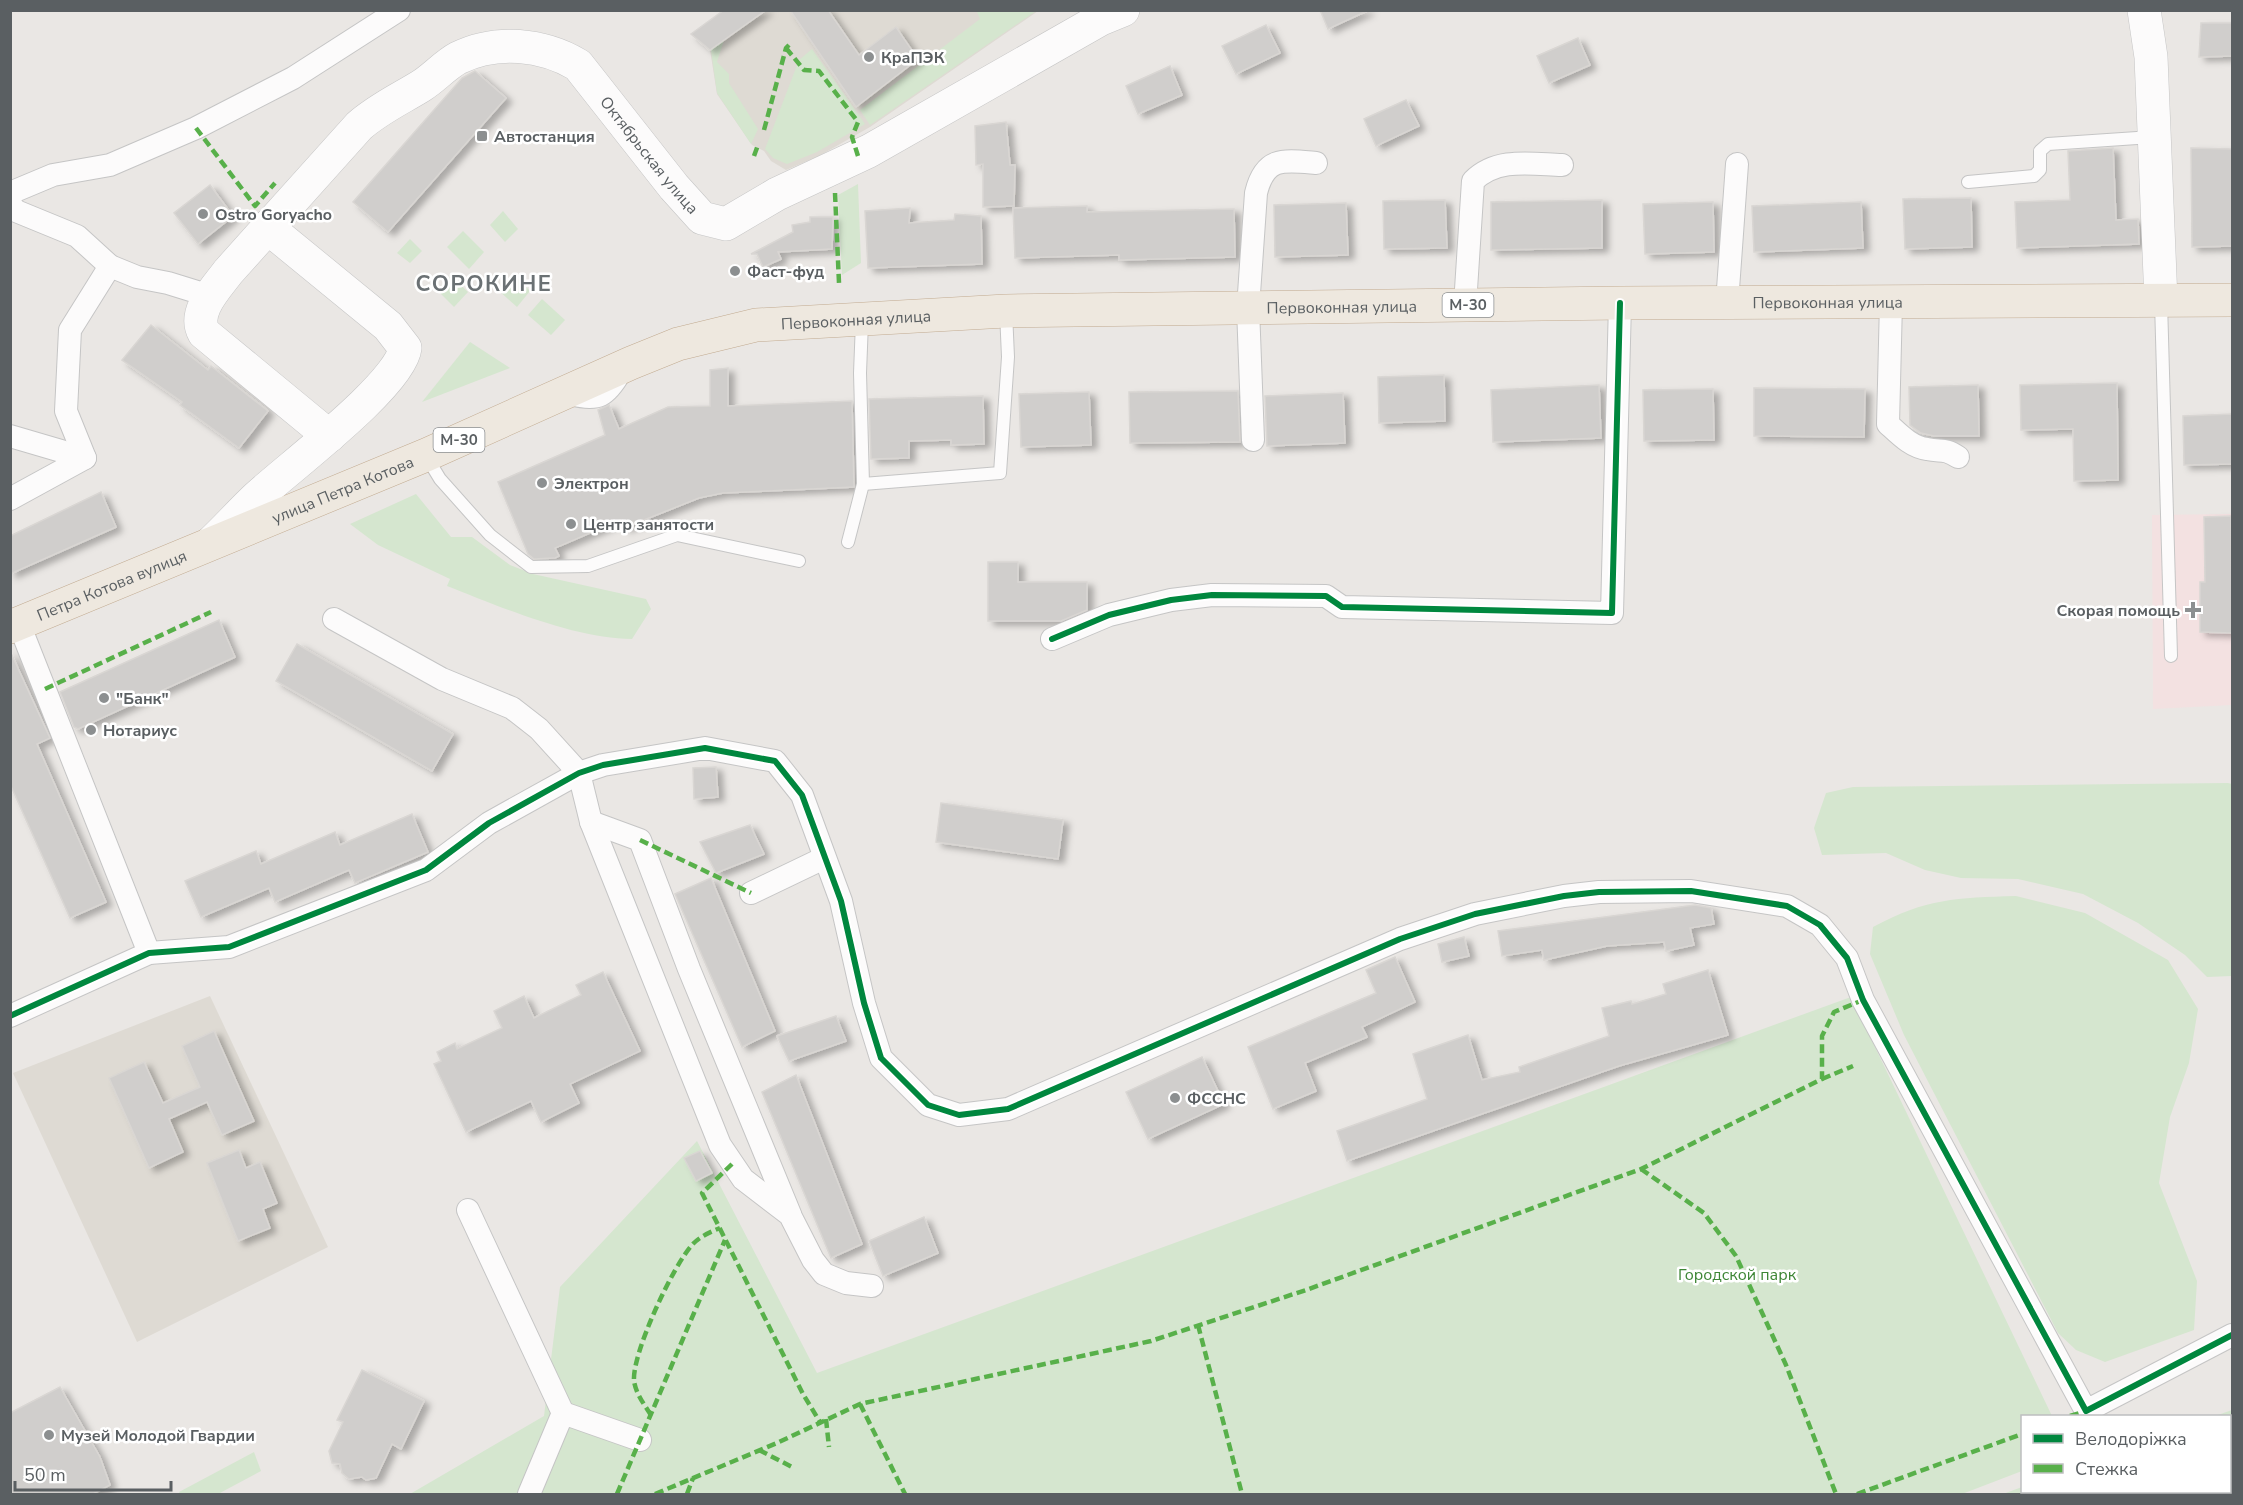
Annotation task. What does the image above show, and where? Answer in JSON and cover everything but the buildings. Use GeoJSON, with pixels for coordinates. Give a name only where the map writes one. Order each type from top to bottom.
{"type":"FeatureCollection","features":[{"type":"Feature","properties":{"kind":"highway","name":"Первоконная улица"},"geometry":{"type":"LineString","coordinates":[[705,336],[756,325],[1006,311],[1620,303],[2232,300]]}},
{"type":"Feature","properties":{"kind":"highway","name":"улица Петра Котова"},"geometry":{"type":"LineString","coordinates":[[212,543],[426,455],[631,363],[705,336]]}},
{"type":"Feature","properties":{"kind":"highway","name":"Петра Котова вулиця"},"geometry":{"type":"LineString","coordinates":[[15,626],[212,543]]}},
{"type":"Feature","properties":{"kind":"main road"},"geometry":{"type":"LineString","coordinates":[[2144,10],[2151,57],[2161,301]]}},
{"type":"Feature","properties":{"kind":"main road","name":"Октябрьская улица"},"geometry":{"type":"LineString","coordinates":[[210,296],[267,227],[368,118],[421,86],[458,58],[484,50],[509,46],[544,49],[578,65],[674,187],[702,218],[726,224],[777,194],[869,151],[1106,14]]}},
{"type":"Feature","properties":{"kind":"main road"},"geometry":{"type":"LineString","coordinates":[[212,543],[256,498],[329,436],[398,368],[405,348],[388,326],[267,227]]}},
{"type":"Feature","properties":{"kind":"main road"},"geometry":{"type":"LineString","coordinates":[[210,296],[201,318],[204,333],[329,436]]}},
{"type":"Feature","properties":{"kind":"street"},"geometry":{"type":"LineString","coordinates":[[10,193],[53,175],[110,165],[196,128],[293,78],[399,10]]}},
{"type":"Feature","properties":{"kind":"street"},"geometry":{"type":"LineString","coordinates":[[1253,440],[1248,308],[1256,193],[1260,177],[1271,164],[1288,161],[1316,163]]}},
{"type":"Feature","properties":{"kind":"street"},"geometry":{"type":"LineString","coordinates":[[1465,305],[1473,181],[1484,170],[1512,163],[1562,165]]}},
{"type":"Feature","properties":{"kind":"street"},"geometry":{"type":"LineString","coordinates":[[1727,303],[1737,164]]}},
{"type":"Feature","properties":{"kind":"street"},"geometry":{"type":"LineString","coordinates":[[10,204],[16,211],[76,236],[110,266],[136,277],[168,283],[210,296]]}},
{"type":"Feature","properties":{"kind":"street"},"geometry":{"type":"LineString","coordinates":[[85,458],[66,411],[70,330],[110,266]]}},
{"type":"Feature","properties":{"kind":"street"},"geometry":{"type":"LineString","coordinates":[[1892,302],[1888,424],[1906,440],[1926,449],[1946,450],[1958,457]]}},
{"type":"Feature","properties":{"kind":"street"},"geometry":{"type":"LineString","coordinates":[[1052,639],[1109,615],[1171,600],[1212,595],[1326,596],[1341,607],[1612,612],[1620,303]]}},
{"type":"Feature","properties":{"kind":"street"},"geometry":{"type":"LineString","coordinates":[[10,436],[85,458]]}},
{"type":"Feature","properties":{"kind":"street"},"geometry":{"type":"LineString","coordinates":[[10,499],[85,458]]}},
{"type":"Feature","properties":{"kind":"street"},"geometry":{"type":"LineString","coordinates":[[334,619],[442,679],[512,708],[538,729],[579,773],[591,822],[720,1145],[743,1179],[790,1215]]}},
{"type":"Feature","properties":{"kind":"street"},"geometry":{"type":"LineString","coordinates":[[15,626],[149,953]]}},
{"type":"Feature","properties":{"kind":"street"},"geometry":{"type":"LineString","coordinates":[[10,1016],[149,953],[229,947],[426,870],[489,823],[579,773],[603,765],[705,748],[775,761],[802,795],[841,901],[864,1003],[881,1058],[928,1105],[959,1115],[1008,1109],[1400,939],[1474,914],[1564,896],[1599,892],[1691,891],[1787,906],[1820,925],[1847,958],[1863,1000],[2088,1414],[2232,1335]]}},
{"type":"Feature","properties":{"kind":"street"},"geometry":{"type":"LineString","coordinates":[[591,822],[640,840],[689,969],[790,1215],[813,1260],[824,1274],[846,1283],[872,1286]]}},
{"type":"Feature","properties":{"kind":"street"},"geometry":{"type":"LineString","coordinates":[[751,893],[824,858]]}},
{"type":"Feature","properties":{"kind":"street"},"geometry":{"type":"LineString","coordinates":[[468,1210],[563,1413],[640,1440]]}},
{"type":"Feature","properties":{"kind":"street"},"geometry":{"type":"LineString","coordinates":[[529,1494],[563,1413]]}},
{"type":"Feature","properties":{"kind":"lane"},"geometry":{"type":"LineString","coordinates":[[1968,182],[2034,176],[2040,170],[2040,151],[2048,144],[2153,137]]}},
{"type":"Feature","properties":{"kind":"lane"},"geometry":{"type":"LineString","coordinates":[[2161,301],[2171,656]]}},
{"type":"Feature","properties":{"kind":"lane"},"geometry":{"type":"LineString","coordinates":[[863,484],[1000,473],[1008,357],[1006,311]]}},
{"type":"Feature","properties":{"kind":"lane"},"geometry":{"type":"LineString","coordinates":[[848,542],[863,484],[860,373],[862,318]]}},
{"type":"Feature","properties":{"kind":"lane"},"geometry":{"type":"LineString","coordinates":[[426,455],[440,479],[490,535],[531,567],[588,566],[677,535],[799,561]]}},
{"type":"Feature","properties":{"kind":"shaded area"},"geometry":{"type":"Polygon","coordinates":[[[766,11],[1038,11],[870,127],[819,156],[786,170],[771,161],[764,151],[752,145],[717,94],[710,50],[766,11]]]}},
{"type":"Feature","properties":{"kind":"shaded area","name":"Скорая помощь"},"geometry":{"type":"Polygon","coordinates":[[[2232,514],[2232,705],[2153,709],[2152,515],[2232,514]]]}},
{"type":"Feature","properties":{"kind":"shaded area"},"geometry":{"type":"Polygon","coordinates":[[[210,996],[328,1247],[137,1342],[13,1073],[210,996]]]}},
{"type":"Feature","properties":{"kind":"green space"},"geometry":{"type":"Polygon","coordinates":[[[1036,11],[870,125],[860,110],[980,19],[977,12],[1036,11]]]}},
{"type":"Feature","properties":{"kind":"green space"},"geometry":{"type":"Polygon","coordinates":[[[724,40],[717,62],[729,74],[729,83],[758,129],[751,144],[717,93],[711,50],[724,40]]]}},
{"type":"Feature","properties":{"kind":"green space"},"geometry":{"type":"Polygon","coordinates":[[[812,49],[865,124],[817,152],[787,164],[773,158],[765,149],[799,60],[812,49]]]}},
{"type":"Feature","properties":{"kind":"green space"},"geometry":{"type":"Polygon","coordinates":[[[858,184],[861,263],[842,275],[838,195],[858,184]]]}},
{"type":"Feature","properties":{"kind":"green space"},"geometry":{"type":"Polygon","coordinates":[[[503,211],[518,229],[505,242],[490,225],[503,211]]]}},
{"type":"Feature","properties":{"kind":"green space"},"geometry":{"type":"Polygon","coordinates":[[[463,231],[484,252],[469,269],[447,247],[463,231]]]}},
{"type":"Feature","properties":{"kind":"green space"},"geometry":{"type":"Polygon","coordinates":[[[410,239],[422,251],[410,263],[397,253],[410,239]]]}},
{"type":"Feature","properties":{"kind":"green space"},"geometry":{"type":"Polygon","coordinates":[[[514,274],[530,291],[517,307],[499,291],[514,274]]]}},
{"type":"Feature","properties":{"kind":"green space"},"geometry":{"type":"Polygon","coordinates":[[[451,276],[468,292],[454,307],[437,290],[451,276]]]}},
{"type":"Feature","properties":{"kind":"green space"},"geometry":{"type":"Polygon","coordinates":[[[542,299],[565,320],[551,335],[528,315],[542,299]]]}},
{"type":"Feature","properties":{"kind":"green space"},"geometry":{"type":"Polygon","coordinates":[[[470,342],[510,368],[422,402],[470,342]]]}},
{"type":"Feature","properties":{"kind":"green space"},"geometry":{"type":"Polygon","coordinates":[[[416,494],[451,537],[472,537],[510,565],[533,574],[646,599],[651,609],[632,639],[610,638],[563,628],[447,586],[450,579],[378,545],[350,524],[416,494]]]}},
{"type":"Feature","properties":{"kind":"green space"},"geometry":{"type":"Polygon","coordinates":[[[2232,784],[2232,976],[2207,977],[2185,955],[2138,923],[2083,894],[2018,879],[1961,878],[1925,870],[1886,853],[1822,855],[1814,828],[1826,793],[1853,787],[2232,784]]]}},
{"type":"Feature","properties":{"kind":"green space"},"geometry":{"type":"Polygon","coordinates":[[[2016,896],[2085,913],[2168,960],[2198,1009],[2189,1063],[2170,1117],[2159,1183],[2197,1281],[2194,1330],[2105,1362],[2076,1350],[2058,1333],[1904,1035],[1870,954],[1873,927],[1892,917],[1942,901],[2016,896]]]}},
{"type":"Feature","properties":{"kind":"green space","name":"Городской парк"},"geometry":{"type":"Polygon","coordinates":[[[1851,997],[2052,1415],[2021,1415],[2021,1471],[1962,1494],[410,1494],[544,1416],[560,1287],[697,1141],[817,1373],[1851,997]]]}},
{"type":"Feature","properties":{"kind":"green space"},"geometry":{"type":"Polygon","coordinates":[[[2232,1410],[2232,1494],[2003,1494],[2021,1487],[2021,1493],[2231,1493],[2231,1415],[2218,1415],[2232,1410]]]}},
{"type":"Feature","properties":{"kind":"green space"},"geometry":{"type":"Polygon","coordinates":[[[254,1452],[261,1471],[218,1494],[180,1494],[179,1492],[254,1452]]]}},
{"type":"Feature","properties":{"kind":"marked path"},"geometry":{"type":"LineString","coordinates":[[764,130],[786,48],[789,45]]}},
{"type":"Feature","properties":{"kind":"marked path"},"geometry":{"type":"LineString","coordinates":[[786,48],[804,70],[819,71],[858,122],[852,137],[858,156]]}},
{"type":"Feature","properties":{"kind":"marked path"},"geometry":{"type":"LineString","coordinates":[[196,128],[255,206],[275,183]]}},
{"type":"Feature","properties":{"kind":"marked path"},"geometry":{"type":"LineString","coordinates":[[754,156],[758,145]]}},
{"type":"Feature","properties":{"kind":"marked path"},"geometry":{"type":"LineString","coordinates":[[835,193],[839,283]]}},
{"type":"Feature","properties":{"kind":"marked path"},"geometry":{"type":"LineString","coordinates":[[45,689],[211,612]]}},
{"type":"Feature","properties":{"kind":"marked path"},"geometry":{"type":"LineString","coordinates":[[640,840],[751,893]]}},
{"type":"Feature","properties":{"kind":"marked path"},"geometry":{"type":"LineString","coordinates":[[655,1494],[777,1443],[860,1404],[1151,1341],[1306,1290],[1641,1169],[1822,1079],[1822,1036],[1834,1012],[1863,1000]]}},
{"type":"Feature","properties":{"kind":"marked path"},"geometry":{"type":"LineString","coordinates":[[1822,1079],[1853,1066]]}},
{"type":"Feature","properties":{"kind":"marked path"},"geometry":{"type":"LineString","coordinates":[[732,1164],[702,1193],[803,1394],[820,1422]]}},
{"type":"Feature","properties":{"kind":"marked path"},"geometry":{"type":"LineString","coordinates":[[1641,1169],[1704,1213],[1736,1256],[1786,1365],[1836,1494]]}},
{"type":"Feature","properties":{"kind":"marked path"},"geometry":{"type":"LineString","coordinates":[[651,1415],[638,1395],[634,1381],[635,1368],[646,1331],[684,1256],[698,1240],[720,1228]]}},
{"type":"Feature","properties":{"kind":"marked path"},"geometry":{"type":"LineString","coordinates":[[617,1494],[725,1240]]}},
{"type":"Feature","properties":{"kind":"marked path"},"geometry":{"type":"LineString","coordinates":[[1198,1325],[1242,1494]]}},
{"type":"Feature","properties":{"kind":"marked path"},"geometry":{"type":"LineString","coordinates":[[860,1404],[905,1494]]}},
{"type":"Feature","properties":{"kind":"marked path"},"geometry":{"type":"LineString","coordinates":[[2073,1415],[2086,1411]]}},
{"type":"Feature","properties":{"kind":"marked path"},"geometry":{"type":"LineString","coordinates":[[826,1419],[829,1447]]}},
{"type":"Feature","properties":{"kind":"marked path"},"geometry":{"type":"LineString","coordinates":[[1857,1494],[2021,1434]]}},
{"type":"Feature","properties":{"kind":"marked path"},"geometry":{"type":"LineString","coordinates":[[759,1450],[794,1468]]}},
{"type":"Feature","properties":{"kind":"marked path"},"geometry":{"type":"LineString","coordinates":[[687,1494],[693,1478]]}},
{"type":"Feature","properties":{"kind":"cycle path"},"geometry":{"type":"LineString","coordinates":[[1052,639],[1109,615],[1171,600],[1212,595],[1326,596],[1342,607],[1612,613],[1620,303]]}},
{"type":"Feature","properties":{"kind":"cycle path"},"geometry":{"type":"LineString","coordinates":[[10,1016],[149,953],[229,947],[426,870],[489,823],[579,773],[603,765],[705,748],[775,761],[802,795],[841,901],[864,1003],[881,1058],[928,1105],[959,1115],[1008,1109],[1400,939],[1475,914],[1564,896],[1599,892],[1691,891],[1787,906],[1820,925],[1847,958],[1863,1000],[2086,1411],[2232,1335]]}},
{"type":"Feature","properties":{"kind":"place","name":"КраПЭК"},"geometry":{"type":"Point","coordinates":[869,57]}},
{"type":"Feature","properties":{"kind":"place","name":"Автостанция"},"geometry":{"type":"Point","coordinates":[482,136]}},
{"type":"Feature","properties":{"kind":"place","name":"Ostro Goryacho"},"geometry":{"type":"Point","coordinates":[203,214]}},
{"type":"Feature","properties":{"kind":"place","name":"Фаст-фуд"},"geometry":{"type":"Point","coordinates":[735,271]}},
{"type":"Feature","properties":{"kind":"place","name":"Электрон"},"geometry":{"type":"Point","coordinates":[542,483]}},
{"type":"Feature","properties":{"kind":"place","name":"Центр занятости"},"geometry":{"type":"Point","coordinates":[571,524]}},
{"type":"Feature","properties":{"kind":"place","name":"Скорая помощь"},"geometry":{"type":"Point","coordinates":[2193,610]}},
{"type":"Feature","properties":{"kind":"place","name":"\"Банк\""},"geometry":{"type":"Point","coordinates":[104,698]}},
{"type":"Feature","properties":{"kind":"place","name":"Нотариус"},"geometry":{"type":"Point","coordinates":[91,730]}},
{"type":"Feature","properties":{"kind":"place","name":"ФССНС"},"geometry":{"type":"Point","coordinates":[1175,1098]}},
{"type":"Feature","properties":{"kind":"place","name":"Музей Молодой Гвардии"},"geometry":{"type":"Point","coordinates":[49,1435]}},
{"type":"Feature","properties":{"kind":"district","name":"СОРОКИНЕ"},"geometry":{"type":"Point","coordinates":[484,283]}}]}
